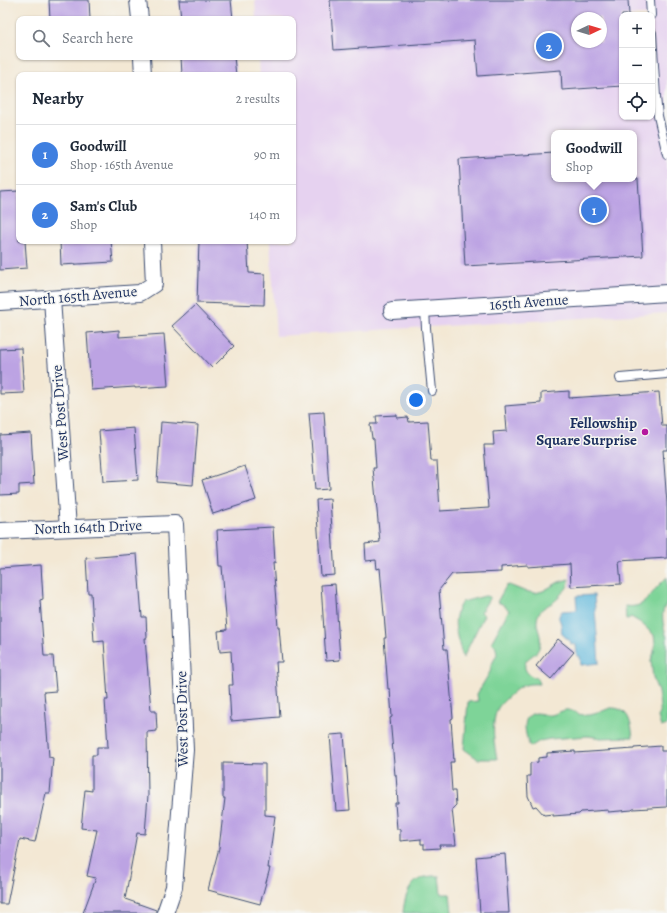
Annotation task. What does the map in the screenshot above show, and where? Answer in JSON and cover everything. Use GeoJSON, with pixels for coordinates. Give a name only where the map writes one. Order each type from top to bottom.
{"type":"FeatureCollection","features":[{"type":"Feature","properties":{"kind":"street"},"geometry":{"type":"LineString","coordinates":[[138,0],[140,16]]}},
{"type":"Feature","properties":{"kind":"street"},"geometry":{"type":"LineString","coordinates":[[142,60],[143,72]]}},
{"type":"Feature","properties":{"kind":"street","name":"North 165th Avenue"},"geometry":{"type":"LineString","coordinates":[[0,302],[140,293],[154,284],[152,244]]}},
{"type":"Feature","properties":{"kind":"street","name":"165th Avenue"},"geometry":{"type":"LineString","coordinates":[[392,311],[667,293]]}},
{"type":"Feature","properties":{"kind":"street","name":"West Post Drive"},"geometry":{"type":"LineString","coordinates":[[52,299],[68,528]]}},
{"type":"Feature","properties":{"kind":"street","name":"West Post Drive"},"geometry":{"type":"LineString","coordinates":[[165,913],[174,887],[185,750],[175,524]]}},
{"type":"Feature","properties":{"kind":"street","name":"North 164th Drive"},"geometry":{"type":"LineString","coordinates":[[0,531],[175,524]]}},
{"type":"Feature","properties":{"kind":"lane"},"geometry":{"type":"LineString","coordinates":[[650,0],[651,12]]}},
{"type":"Feature","properties":{"kind":"lane"},"geometry":{"type":"LineString","coordinates":[[653,48],[658,116],[667,154]]}},
{"type":"Feature","properties":{"kind":"lane"},"geometry":{"type":"LineString","coordinates":[[426,309],[426,328],[432,391]]}},
{"type":"Feature","properties":{"kind":"lane"},"geometry":{"type":"LineString","coordinates":[[620,378],[667,374]]}},
{"type":"Feature","properties":{"kind":"shaded area"},"geometry":{"type":"Polygon","coordinates":[[[255,0],[667,0],[667,313],[276,336],[270,244],[296,244],[296,72],[259,72],[258,60],[296,60],[296,16],[256,16],[255,0]]]}},
{"type":"Feature","properties":{"kind":"green space"},"geometry":{"type":"Polygon","coordinates":[[[667,577],[667,604],[663,611],[663,616],[667,638],[667,725],[661,727],[658,717],[660,713],[660,706],[658,692],[653,678],[651,661],[654,652],[654,635],[641,623],[631,617],[626,620],[625,606],[636,606],[644,602],[667,577]]]}},
{"type":"Feature","properties":{"kind":"green space"},"geometry":{"type":"Polygon","coordinates":[[[569,579],[565,590],[557,599],[539,613],[537,618],[540,636],[539,647],[537,652],[525,663],[525,669],[528,674],[537,678],[539,684],[530,684],[519,688],[501,704],[495,715],[494,721],[494,741],[497,759],[478,759],[464,749],[468,702],[478,701],[477,694],[490,672],[491,666],[497,654],[494,644],[491,643],[509,610],[497,602],[506,586],[509,585],[524,591],[535,593],[569,579]]]}},
{"type":"Feature","properties":{"kind":"green space"},"geometry":{"type":"Polygon","coordinates":[[[485,596],[490,597],[481,612],[484,615],[463,658],[455,623],[458,609],[462,602],[485,596]]]}},
{"type":"Feature","properties":{"kind":"green space"},"geometry":{"type":"Polygon","coordinates":[[[610,708],[616,708],[625,713],[630,721],[633,737],[601,738],[588,736],[550,739],[540,741],[530,747],[525,727],[527,718],[531,715],[536,713],[551,715],[567,710],[580,714],[591,715],[610,708]]]}},
{"type":"Feature","properties":{"kind":"green space"},"geometry":{"type":"Polygon","coordinates":[[[439,876],[441,894],[450,894],[452,912],[403,913],[407,893],[412,885],[422,878],[439,876]]]}},
{"type":"Feature","properties":{"kind":"water"},"geometry":{"type":"Polygon","coordinates":[[[594,595],[599,663],[581,665],[580,656],[577,656],[576,645],[571,644],[571,642],[562,634],[559,616],[562,611],[577,610],[576,596],[594,595]]]}},
{"type":"Feature","properties":{"kind":"building"},"geometry":{"type":"Polygon","coordinates":[[[49,0],[89,0],[90,16],[50,16],[49,0]]]}},
{"type":"Feature","properties":{"kind":"building"},"geometry":{"type":"Polygon","coordinates":[[[179,0],[231,0],[233,16],[181,16],[179,0]]]}},
{"type":"Feature","properties":{"kind":"building"},"geometry":{"type":"Polygon","coordinates":[[[330,0],[628,0],[629,12],[619,12],[619,86],[562,90],[561,70],[478,76],[475,40],[334,50],[330,0]]]}},
{"type":"Feature","properties":{"kind":"building"},"geometry":{"type":"Polygon","coordinates":[[[181,60],[234,60],[236,72],[182,72],[181,60]]]}},
{"type":"Feature","properties":{"kind":"building"},"geometry":{"type":"Polygon","coordinates":[[[551,153],[551,182],[637,182],[638,179],[643,256],[465,266],[459,159],[551,153]]]}},
{"type":"Feature","properties":{"kind":"building"},"geometry":{"type":"Polygon","coordinates":[[[16,191],[16,244],[25,244],[27,268],[0,270],[0,192],[16,191]]]}},
{"type":"Feature","properties":{"kind":"building"},"geometry":{"type":"Polygon","coordinates":[[[60,244],[111,244],[113,262],[61,265],[60,244]]]}},
{"type":"Feature","properties":{"kind":"building"},"geometry":{"type":"Polygon","coordinates":[[[199,244],[247,244],[249,273],[265,274],[264,305],[197,303],[199,244]]]}},
{"type":"Feature","properties":{"kind":"building"},"geometry":{"type":"Polygon","coordinates":[[[195,305],[234,346],[212,368],[172,326],[195,305]]]}},
{"type":"Feature","properties":{"kind":"building"},"geometry":{"type":"Polygon","coordinates":[[[119,330],[119,337],[164,334],[168,386],[91,390],[87,333],[119,330]]]}},
{"type":"Feature","properties":{"kind":"building"},"geometry":{"type":"Polygon","coordinates":[[[21,348],[24,393],[0,394],[0,349],[21,348]]]}},
{"type":"Feature","properties":{"kind":"building"},"geometry":{"type":"Polygon","coordinates":[[[569,391],[569,398],[659,392],[662,426],[667,426],[667,450],[663,450],[667,504],[667,558],[619,561],[621,584],[571,587],[570,564],[501,567],[501,572],[452,574],[439,590],[444,649],[447,649],[453,718],[451,719],[454,762],[450,762],[452,791],[455,791],[456,805],[452,809],[456,845],[439,845],[440,848],[424,849],[424,844],[421,844],[421,839],[400,841],[400,829],[397,829],[395,803],[398,803],[390,718],[392,717],[390,689],[388,689],[384,638],[386,638],[380,568],[377,569],[376,560],[366,561],[365,544],[380,542],[373,468],[376,468],[374,439],[372,438],[370,424],[377,424],[376,416],[397,415],[397,418],[408,417],[409,422],[428,421],[431,461],[437,461],[440,511],[489,508],[484,445],[494,445],[493,432],[507,431],[505,406],[541,403],[541,393],[569,391]]]}},
{"type":"Feature","properties":{"kind":"building"},"geometry":{"type":"Polygon","coordinates":[[[324,412],[329,489],[315,490],[309,413],[324,412]]]}},
{"type":"Feature","properties":{"kind":"building"},"geometry":{"type":"Polygon","coordinates":[[[161,422],[198,425],[193,485],[157,482],[161,422]]]}},
{"type":"Feature","properties":{"kind":"building"},"geometry":{"type":"Polygon","coordinates":[[[134,428],[138,480],[103,482],[99,431],[134,428]]]}},
{"type":"Feature","properties":{"kind":"building"},"geometry":{"type":"Polygon","coordinates":[[[31,433],[34,484],[19,485],[19,494],[0,495],[0,435],[31,433]]]}},
{"type":"Feature","properties":{"kind":"building"},"geometry":{"type":"Polygon","coordinates":[[[245,466],[256,500],[213,514],[202,480],[245,466]]]}},
{"type":"Feature","properties":{"kind":"building"},"geometry":{"type":"Polygon","coordinates":[[[330,499],[335,575],[321,576],[316,500],[330,499]]]}},
{"type":"Feature","properties":{"kind":"building"},"geometry":{"type":"Polygon","coordinates":[[[273,527],[275,563],[273,563],[282,662],[276,662],[280,717],[231,721],[229,685],[233,685],[231,651],[220,652],[218,631],[227,630],[222,566],[219,566],[217,530],[273,527]]]}},
{"type":"Feature","properties":{"kind":"building"},"geometry":{"type":"Polygon","coordinates":[[[137,554],[142,617],[146,617],[147,638],[145,638],[151,711],[156,711],[157,731],[147,732],[148,795],[145,834],[137,833],[125,899],[156,910],[156,913],[83,913],[96,878],[87,876],[97,830],[81,828],[85,790],[92,791],[92,755],[97,755],[97,747],[108,747],[105,700],[108,700],[104,641],[94,642],[91,593],[88,593],[86,558],[137,554]]]}},
{"type":"Feature","properties":{"kind":"building"},"geometry":{"type":"Polygon","coordinates":[[[41,565],[43,599],[40,600],[44,656],[53,656],[56,691],[44,692],[49,757],[53,758],[50,793],[46,793],[35,842],[20,839],[7,904],[0,904],[0,568],[41,565]]]}},
{"type":"Feature","properties":{"kind":"building"},"geometry":{"type":"Polygon","coordinates":[[[335,584],[340,660],[326,661],[321,585],[335,584]]]}},
{"type":"Feature","properties":{"kind":"building"},"geometry":{"type":"Polygon","coordinates":[[[558,639],[574,652],[551,679],[536,666],[558,639]]]}},
{"type":"Feature","properties":{"kind":"building"},"geometry":{"type":"Polygon","coordinates":[[[344,734],[350,810],[336,811],[330,735],[344,734]]]}},
{"type":"Feature","properties":{"kind":"building"},"geometry":{"type":"Polygon","coordinates":[[[661,746],[661,751],[667,751],[667,807],[608,812],[608,810],[581,812],[579,814],[553,816],[553,814],[544,815],[536,806],[533,807],[528,796],[527,776],[530,776],[530,763],[538,762],[538,758],[547,757],[547,753],[575,751],[575,753],[661,746]]]}},
{"type":"Feature","properties":{"kind":"building"},"geometry":{"type":"Polygon","coordinates":[[[223,763],[265,764],[265,815],[275,816],[268,868],[270,868],[260,904],[208,890],[219,848],[225,798],[223,798],[223,763]]]}},
{"type":"Feature","properties":{"kind":"building"},"geometry":{"type":"Polygon","coordinates":[[[505,854],[509,913],[480,913],[476,857],[505,854]]]}},
{"type":"Feature","properties":{"kind":"place","name":"Sam's Club"},"geometry":{"type":"Point","coordinates":[549,46]}},
{"type":"Feature","properties":{"kind":"place","name":"Goodwill"},"geometry":{"type":"Point","coordinates":[594,210]}},
{"type":"Feature","properties":{"kind":"place","name":"Fellowship Square Surprise"},"geometry":{"type":"Point","coordinates":[645,432]}}]}
